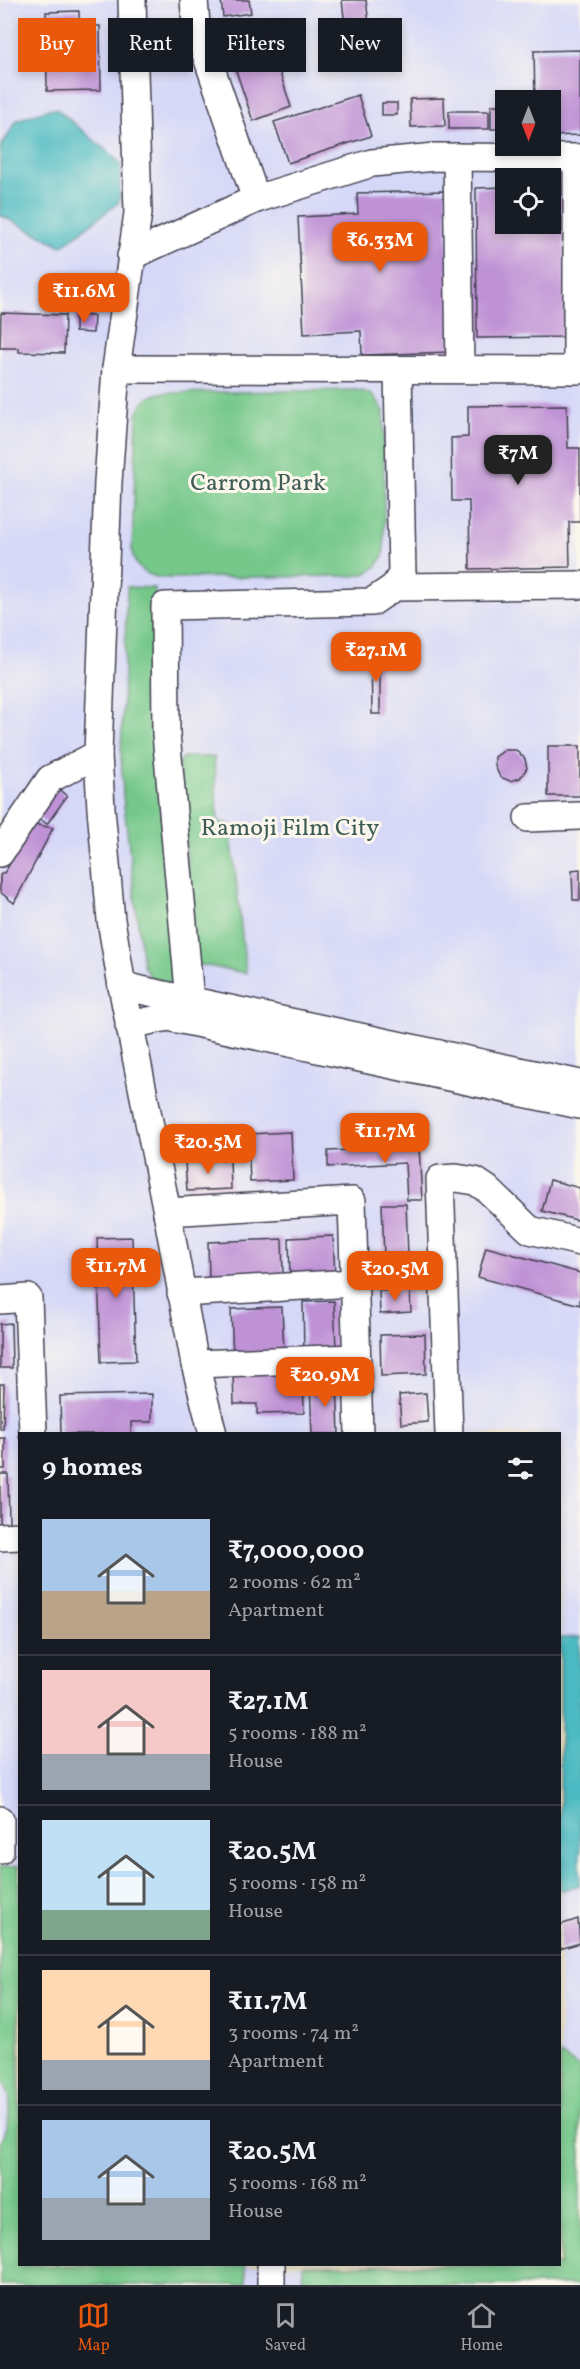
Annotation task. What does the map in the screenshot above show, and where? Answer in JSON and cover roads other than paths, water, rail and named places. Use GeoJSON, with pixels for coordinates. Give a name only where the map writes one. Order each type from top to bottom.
{"type":"FeatureCollection","features":[{"type":"Feature","properties":{"kind":"lane"},"geometry":{"type":"LineString","coordinates":[[132,0],[138,213],[130,256],[116,369],[93,739],[111,920],[122,986],[195,1364],[212,1432]]}},
{"type":"Feature","properties":{"kind":"lane"},"geometry":{"type":"LineString","coordinates":[[194,0],[196,25],[256,199]]}},
{"type":"Feature","properties":{"kind":"lane"},"geometry":{"type":"LineString","coordinates":[[116,369],[578,370],[579,158],[435,157],[372,163],[256,199],[130,256]]}},
{"type":"Feature","properties":{"kind":"lane"},"geometry":{"type":"LineString","coordinates":[[458,157],[460,369]]}},
{"type":"Feature","properties":{"kind":"lane"},"geometry":{"type":"LineString","coordinates":[[190,1001],[166,734],[165,606],[372,602],[394,587],[402,574],[398,371]]}},
{"type":"Feature","properties":{"kind":"lane"},"geometry":{"type":"LineString","coordinates":[[394,587],[580,585]]}},
{"type":"Feature","properties":{"kind":"lane"},"geometry":{"type":"LineString","coordinates":[[0,853],[50,779],[93,739]]}},
{"type":"Feature","properties":{"kind":"lane"},"geometry":{"type":"LineString","coordinates":[[528,818],[580,816]]}},
{"type":"Feature","properties":{"kind":"lane"},"geometry":{"type":"LineString","coordinates":[[122,986],[580,1084]]}},
{"type":"Feature","properties":{"kind":"lane"},"geometry":{"type":"LineString","coordinates":[[129,1025],[168,1017],[580,1105]]}},
{"type":"Feature","properties":{"kind":"lane"},"geometry":{"type":"LineString","coordinates":[[449,1432],[440,1179],[456,1178],[475,1181],[487,1189],[530,1230],[580,1242]]}},
{"type":"Feature","properties":{"kind":"lane"},"geometry":{"type":"LineString","coordinates":[[167,1212],[352,1201],[359,1432]]}},
{"type":"Feature","properties":{"kind":"lane"},"geometry":{"type":"LineString","coordinates":[[181,1293],[354,1283]]}},
{"type":"Feature","properties":{"kind":"lane"},"geometry":{"type":"LineString","coordinates":[[0,1300],[28,1298],[33,1432]]}},
{"type":"Feature","properties":{"kind":"lane"},"geometry":{"type":"LineString","coordinates":[[195,1364],[356,1358]]}},
{"type":"Feature","properties":{"kind":"lane"},"geometry":{"type":"LineString","coordinates":[[0,1537],[18,1536]]}},
{"type":"Feature","properties":{"kind":"lane"},"geometry":{"type":"LineString","coordinates":[[0,1820],[0,1850],[18,1848]]}},
{"type":"Feature","properties":{"kind":"lane"},"geometry":{"type":"LineString","coordinates":[[271,2266],[271,2285]]}},
{"type":"Feature","properties":{"kind":"water"},"geometry":{"type":"Polygon","coordinates":[[[48,109],[57,109],[121,163],[119,202],[62,246],[0,215],[0,148],[17,120],[48,109]]]}},
{"type":"Feature","properties":{"kind":"water"},"geometry":{"type":"Polygon","coordinates":[[[580,1637],[580,1885],[561,1891],[561,1638],[580,1637]]]}},
{"type":"Feature","properties":{"kind":"park label","name":"Carrom Park"},"geometry":{"type":"Point","coordinates":[258,484]}},
{"type":"Feature","properties":{"kind":"park label","name":"Ramoji Film City"},"geometry":{"type":"Point","coordinates":[290,829]}}]}
